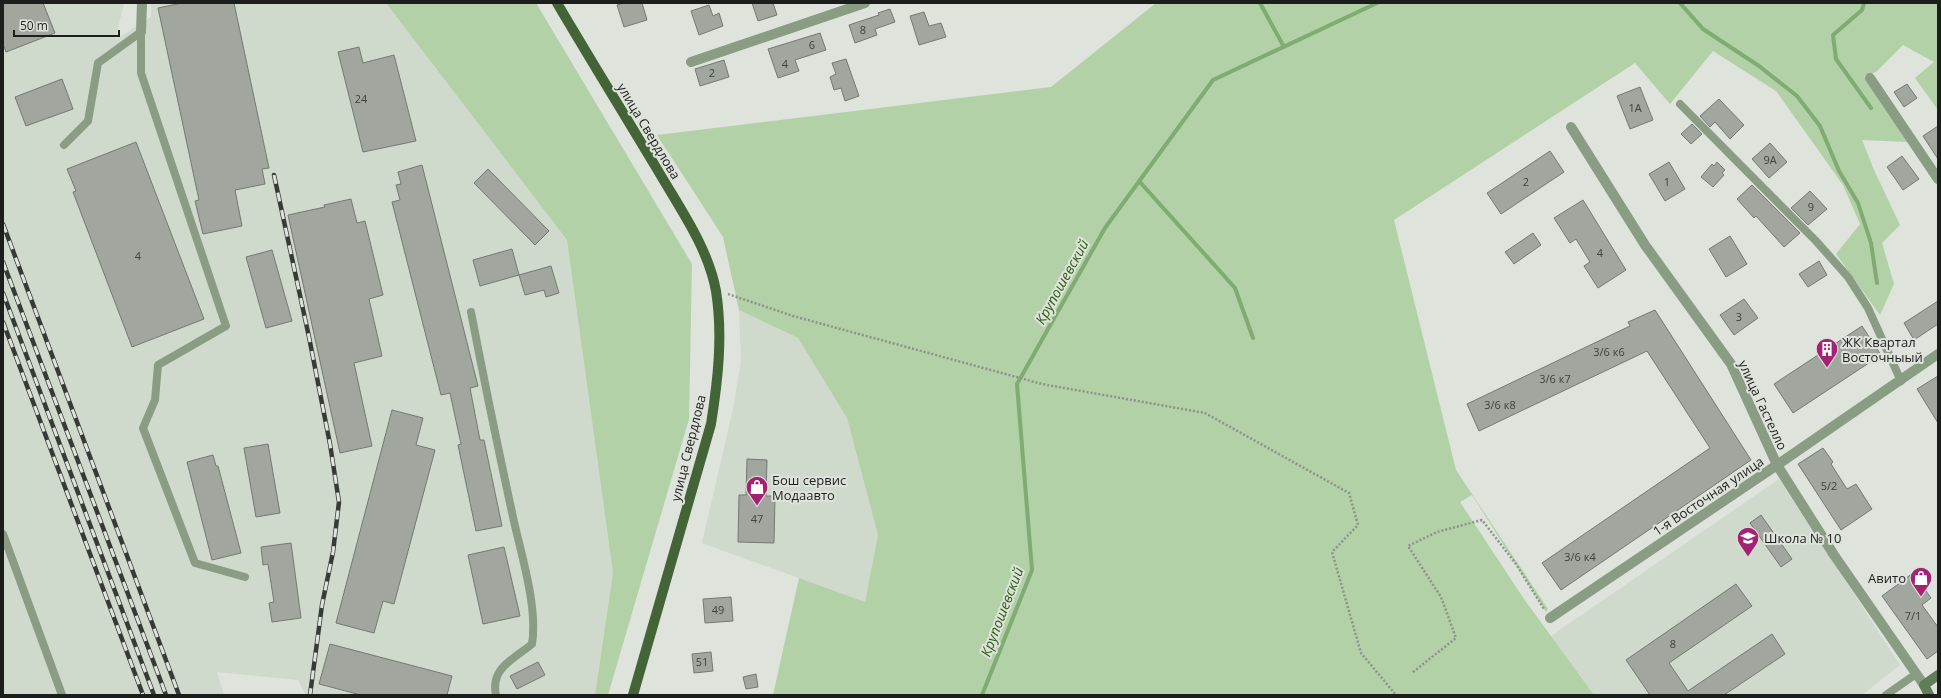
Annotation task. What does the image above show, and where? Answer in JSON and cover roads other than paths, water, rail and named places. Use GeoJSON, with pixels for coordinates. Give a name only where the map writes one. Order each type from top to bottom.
{"type":"FeatureCollection","features":[{"type":"Feature","properties":{"kind":"main road","name":"улица Свердлова"},"geometry":{"type":"LineString","coordinates":[[557,3],[702,248],[710,268],[716,290],[719,316],[719,355],[711,424],[633,695]]}},
{"type":"Feature","properties":{"kind":"street"},"geometry":{"type":"LineString","coordinates":[[141,32],[142,3]]}},
{"type":"Feature","properties":{"kind":"street"},"geometry":{"type":"LineString","coordinates":[[691,62],[865,3]]}},
{"type":"Feature","properties":{"kind":"street"},"geometry":{"type":"LineString","coordinates":[[1870,78],[1938,179]]}},
{"type":"Feature","properties":{"kind":"street","name":"улица Гастелло"},"geometry":{"type":"LineString","coordinates":[[1571,127],[1645,245],[1731,364],[1777,465],[1834,556],[1924,685],[1929,695]]}},
{"type":"Feature","properties":{"kind":"street","name":"1-я Восточная улица"},"geometry":{"type":"LineString","coordinates":[[1550,618],[1777,465],[1938,354]]}},
{"type":"Feature","properties":{"kind":"street"},"geometry":{"type":"LineString","coordinates":[[1924,685],[1938,675]]}},
{"type":"Feature","properties":{"kind":"lane"},"geometry":{"type":"LineString","coordinates":[[64,145],[88,121],[98,63],[141,32]]}},
{"type":"Feature","properties":{"kind":"lane"},"geometry":{"type":"LineString","coordinates":[[141,32],[141,73],[226,326],[158,365],[156,400],[143,428],[195,563],[246,577]]}},
{"type":"Feature","properties":{"kind":"lane"},"geometry":{"type":"LineString","coordinates":[[1680,104],[1816,241],[1848,277],[1868,308],[1900,381]]}},
{"type":"Feature","properties":{"kind":"lane"},"geometry":{"type":"LineString","coordinates":[[471,312],[487,396],[527,582],[535,628],[532,644],[498,671],[494,685],[496,695]]}},
{"type":"Feature","properties":{"kind":"lane"},"geometry":{"type":"LineString","coordinates":[[3,534],[62,695]]}},
{"type":"Feature","properties":{"kind":"lane"},"geometry":{"type":"LineString","coordinates":[[1886,695],[1916,674]]}},
{"type":"Feature","properties":{"kind":"waterway"},"geometry":{"type":"LineString","coordinates":[[1260,3],[1284,47]]}},
{"type":"Feature","properties":{"kind":"waterway","name":"Крупошевский"},"geometry":{"type":"LineString","coordinates":[[982,695],[1032,570],[1017,384],[1105,228],[1213,80],[1377,3]]}},
{"type":"Feature","properties":{"kind":"waterway"},"geometry":{"type":"LineString","coordinates":[[1680,3],[1703,29],[1759,66],[1797,96],[1820,126],[1839,171],[1858,203],[1871,243],[1877,283]]}},
{"type":"Feature","properties":{"kind":"waterway"},"geometry":{"type":"LineString","coordinates":[[1864,3],[1862,10],[1833,35],[1836,59],[1871,108]]}},
{"type":"Feature","properties":{"kind":"waterway"},"geometry":{"type":"LineString","coordinates":[[1139,181],[1235,288],[1253,338]]}},
{"type":"Feature","properties":{"kind":"railway"},"geometry":{"type":"LineString","coordinates":[[274,175],[309,337],[330,444],[339,502],[333,552],[322,605],[310,695]]}},
{"type":"Feature","properties":{"kind":"railway"},"geometry":{"type":"LineString","coordinates":[[3,224],[179,695]]}},
{"type":"Feature","properties":{"kind":"railway"},"geometry":{"type":"LineString","coordinates":[[3,262],[166,695]]}},
{"type":"Feature","properties":{"kind":"railway"},"geometry":{"type":"LineString","coordinates":[[3,293],[154,695]]}},
{"type":"Feature","properties":{"kind":"railway"},"geometry":{"type":"LineString","coordinates":[[3,322],[143,695]]}},
{"type":"Feature","properties":{"kind":"place","name":"ЖК Квартал Восточныый"},"geometry":{"type":"Point","coordinates":[1827,368]}},
{"type":"Feature","properties":{"kind":"place","name":"Бош сервис Модаавто"},"geometry":{"type":"Point","coordinates":[757,506]}},
{"type":"Feature","properties":{"kind":"place","name":"Школа № 10"},"geometry":{"type":"Point","coordinates":[1748,558]}},
{"type":"Feature","properties":{"kind":"place","name":"Авито"},"geometry":{"type":"Point","coordinates":[1921,598]}}]}
